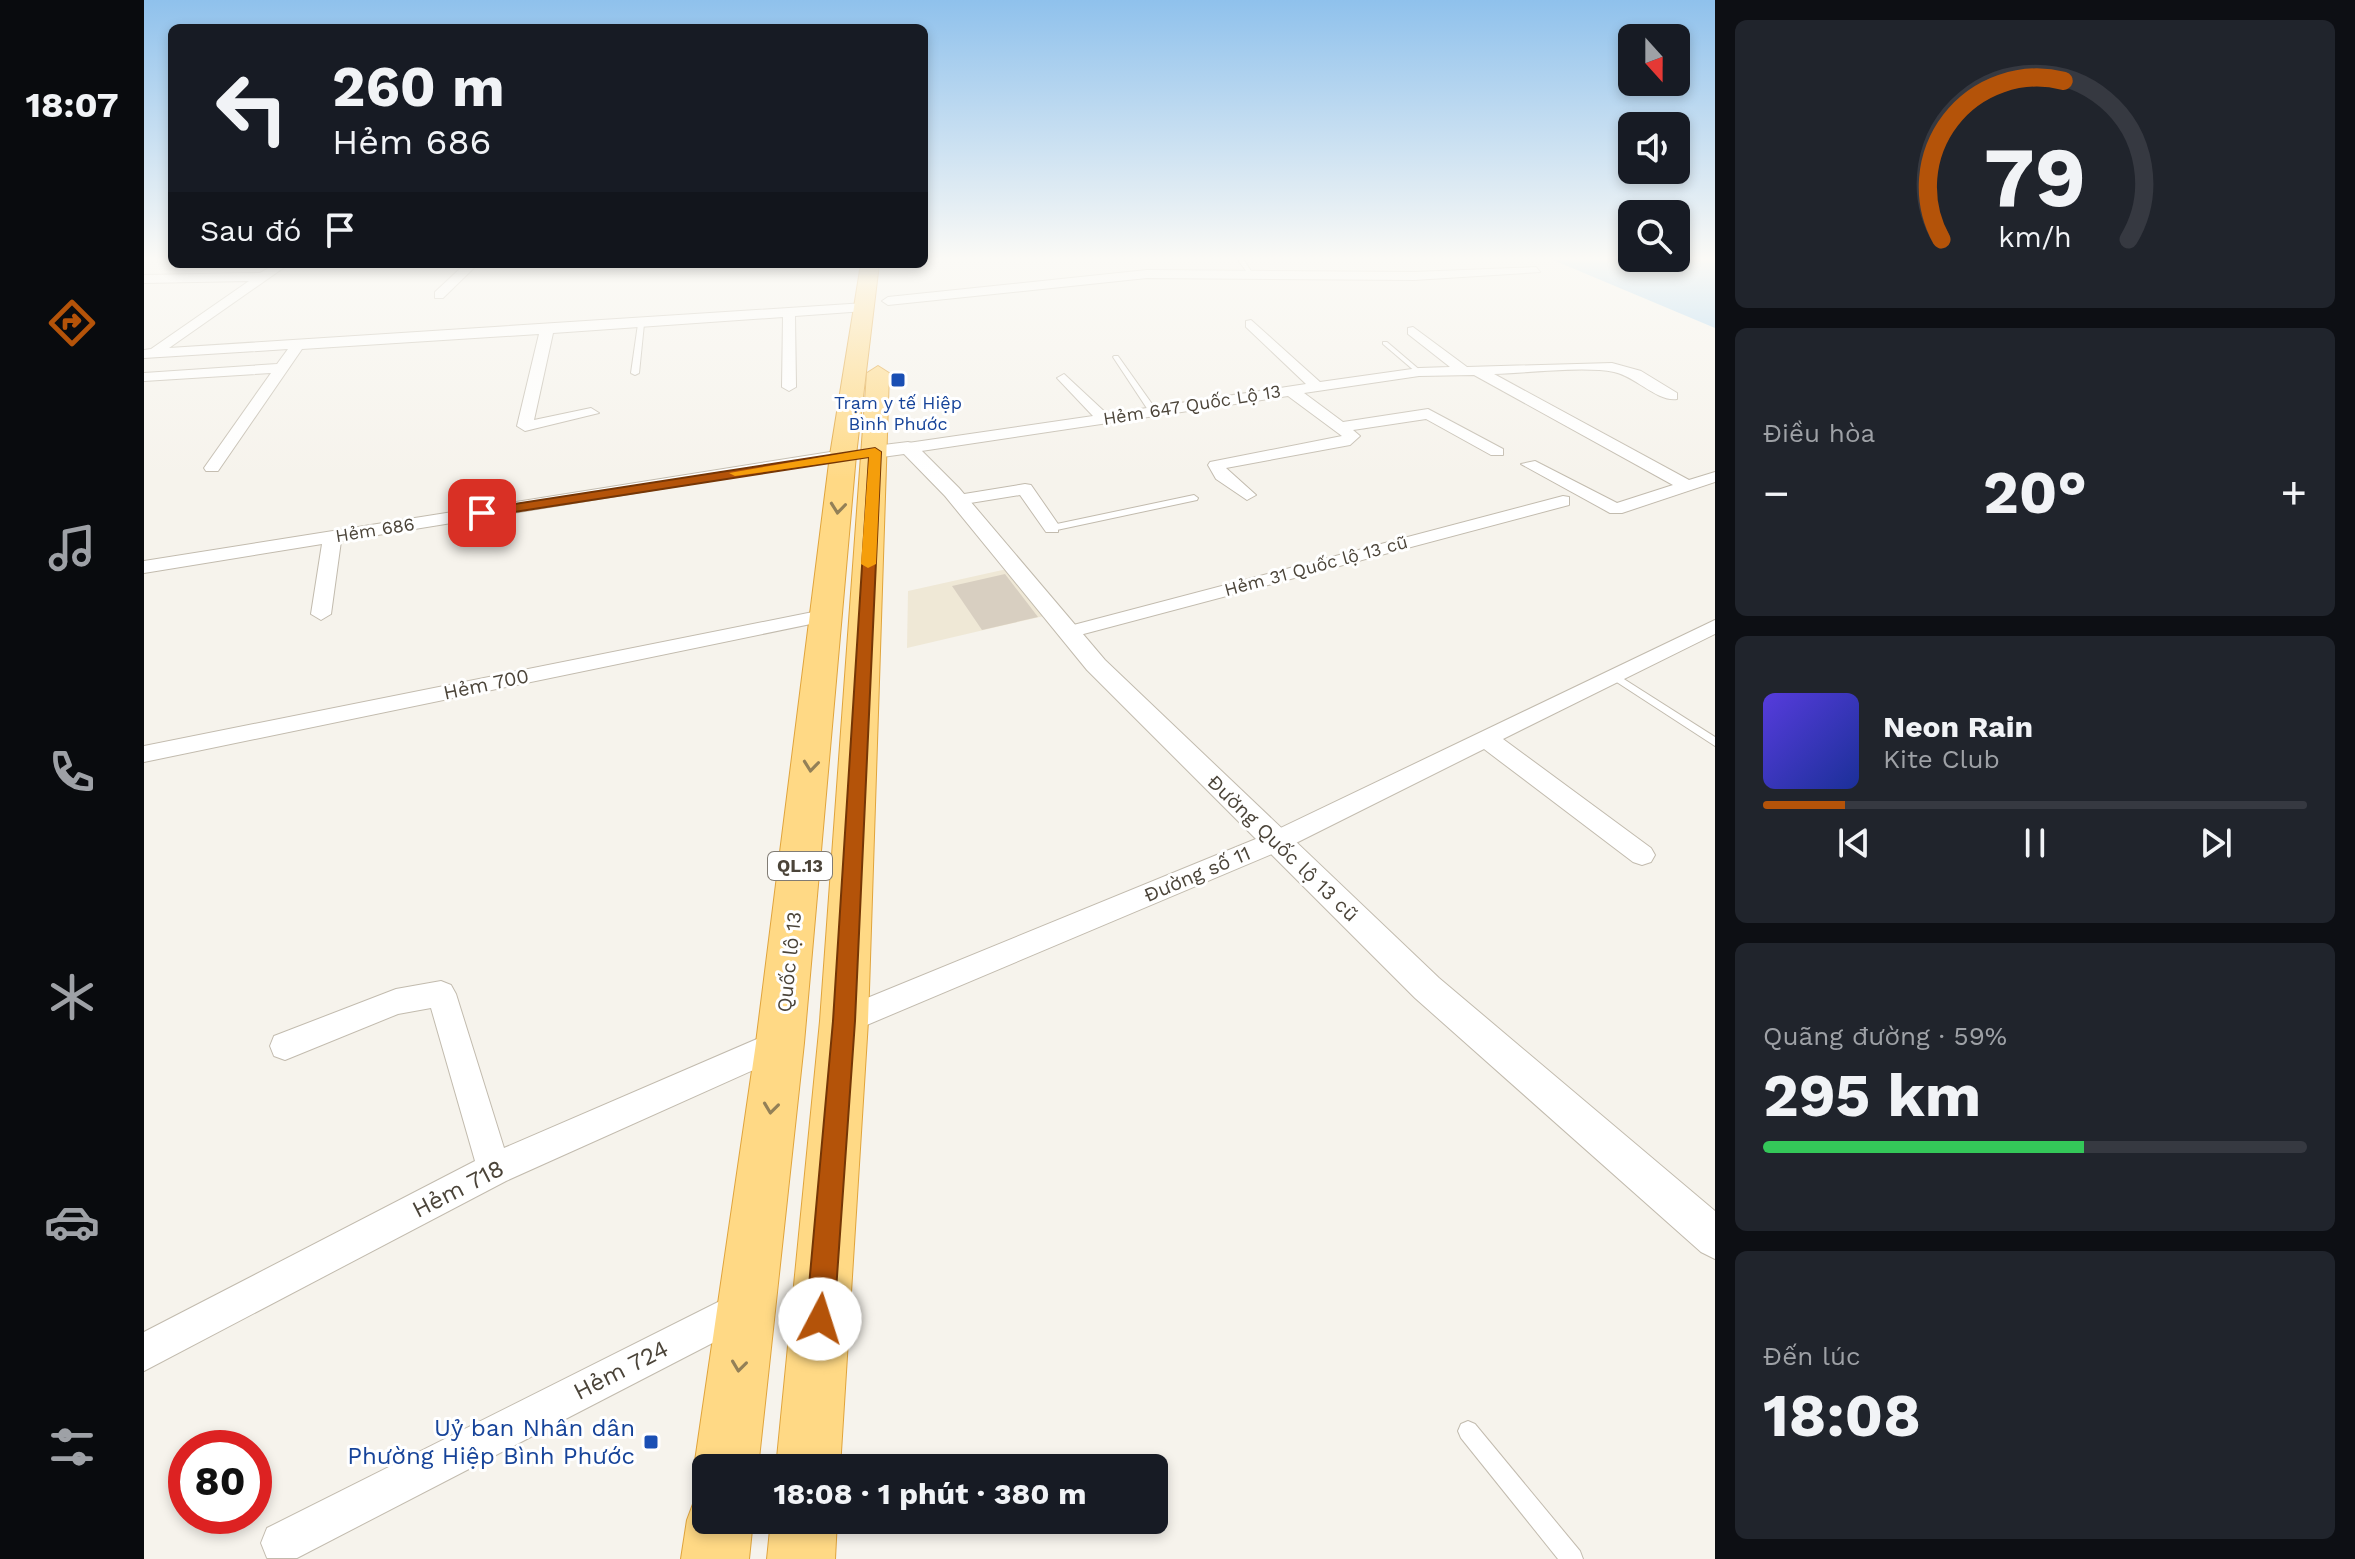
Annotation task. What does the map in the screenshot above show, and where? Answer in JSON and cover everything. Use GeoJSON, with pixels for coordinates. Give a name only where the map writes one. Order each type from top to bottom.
{"type":"FeatureCollection","features":[{"type":"Feature","properties":{"kind":"highway","name":"Quốc lộ 13"},"geometry":{"type":"LineString","coordinates":[[809,1454],[844,1021],[880,333]]}},
{"type":"Feature","properties":{"kind":"highway","name":"Quốc lộ 13"},"geometry":{"type":"LineString","coordinates":[[728,1454],[780,1043],[828,615],[876,452]]}},
{"type":"Feature","properties":{"kind":"highway"},"geometry":{"type":"LineString","coordinates":[[715,1559],[718,1534]]}},
{"type":"Feature","properties":{"kind":"highway"},"geometry":{"type":"LineString","coordinates":[[801,1559],[803,1534]]}},
{"type":"Feature","properties":{"kind":"street"},"geometry":{"type":"LineString","coordinates":[[147,357],[180,333]]}},
{"type":"Feature","properties":{"kind":"street"},"geometry":{"type":"LineString","coordinates":[[147,357],[504,333]]}},
{"type":"Feature","properties":{"kind":"street"},"geometry":{"type":"LineString","coordinates":[[546,333],[525,426],[591,413]]}},
{"type":"Feature","properties":{"kind":"street"},"geometry":{"type":"LineString","coordinates":[[789,333],[789,387]]}},
{"type":"Feature","properties":{"kind":"street"},"geometry":{"type":"LineString","coordinates":[[1260,333],[1316,386]]}},
{"type":"Feature","properties":{"kind":"street"},"geometry":{"type":"LineString","coordinates":[[1416,333],[1471,371],[1687,486]]}},
{"type":"Feature","properties":{"kind":"street"},"geometry":{"type":"LineString","coordinates":[[212,468],[297,346]]}},
{"type":"Feature","properties":{"kind":"street","name":"Hẻm 647 Quốc Lộ 13"},"geometry":{"type":"LineString","coordinates":[[876,452],[1419,372],[1612,367],[1636,374],[1672,396]]}},
{"type":"Feature","properties":{"kind":"street"},"geometry":{"type":"LineString","coordinates":[[144,377],[281,368]]}},
{"type":"Feature","properties":{"kind":"street"},"geometry":{"type":"LineString","coordinates":[[1064,378],[1104,419]]}},
{"type":"Feature","properties":{"kind":"street"},"geometry":{"type":"LineString","coordinates":[[1247,495],[1222,475],[1216,465],[1344,442],[1352,436],[1290,390]]}},
{"type":"Feature","properties":{"kind":"street"},"geometry":{"type":"LineString","coordinates":[[1339,427],[1428,414],[1497,452]]}},
{"type":"Feature","properties":{"kind":"street","name":"Đường Quốc lộ 13 cũ"},"geometry":{"type":"LineString","coordinates":[[876,452],[958,500],[1096,665],[1427,988],[1715,1238]]}},
{"type":"Feature","properties":{"kind":"street","name":"Hẻm 686"},"geometry":{"type":"LineString","coordinates":[[144,567],[876,452]]}},
{"type":"Feature","properties":{"kind":"street"},"geometry":{"type":"LineString","coordinates":[[1529,464],[1616,509],[1715,477]]}},
{"type":"Feature","properties":{"kind":"street"},"geometry":{"type":"LineString","coordinates":[[958,500],[1025,489],[1052,528]]}},
{"type":"Feature","properties":{"kind":"street","name":"Hẻm 31 Quốc lộ 13 cũ"},"geometry":{"type":"LineString","coordinates":[[1069,632],[1563,501]]}},
{"type":"Feature","properties":{"kind":"street"},"geometry":{"type":"LineString","coordinates":[[321,614],[332,537]]}},
{"type":"Feature","properties":{"kind":"street","name":"Hẻm 700"},"geometry":{"type":"LineString","coordinates":[[144,754],[828,615]]}},
{"type":"Feature","properties":{"kind":"street","name":"Đường số 11"},"geometry":{"type":"LineString","coordinates":[[844,1021],[1277,841],[1715,626]]}},
{"type":"Feature","properties":{"kind":"street"},"geometry":{"type":"LineString","coordinates":[[1487,739],[1642,855]]}},
{"type":"Feature","properties":{"kind":"street"},"geometry":{"type":"LineString","coordinates":[[285,1046],[396,1002],[441,994],[494,1169]]}},
{"type":"Feature","properties":{"kind":"street","name":"Hẻm 718"},"geometry":{"type":"LineString","coordinates":[[144,1352],[494,1169],[780,1043]]}},
{"type":"Feature","properties":{"kind":"street","name":"Hẻm 724"},"geometry":{"type":"LineString","coordinates":[[282,1543],[746,1306]]}},
{"type":"Feature","properties":{"kind":"lane"},"geometry":{"type":"LineString","coordinates":[[635,373],[640,333]]}},
{"type":"Feature","properties":{"kind":"lane"},"geometry":{"type":"LineString","coordinates":[[1385,343],[1419,372]]}},
{"type":"Feature","properties":{"kind":"lane"},"geometry":{"type":"LineString","coordinates":[[1116,357],[1153,411]]}},
{"type":"Feature","properties":{"kind":"lane"},"geometry":{"type":"LineString","coordinates":[[1052,528],[1194,498]]}},
{"type":"Feature","properties":{"kind":"lane"},"geometry":{"type":"LineString","coordinates":[[1616,677],[1715,742]]}},
{"type":"Feature","properties":{"kind":"lane"},"geometry":{"type":"LineString","coordinates":[[1468,1431],[1572,1559]]}},
{"type":"Feature","properties":{"kind":"shaded area"},"geometry":{"type":"Polygon","coordinates":[[[1007,569],[1044,616],[907,648],[908,591],[1007,569]]]}},
{"type":"Feature","properties":{"kind":"building"},"geometry":{"type":"Polygon","coordinates":[[[1005,574],[1038,617],[982,630],[952,586],[1005,574]]]}},
{"type":"Feature","properties":{"kind":"slow traffic"},"geometry":{"type":"LineString","coordinates":[[735,473],[875,452],[868,564]]}},
{"type":"Feature","properties":{"kind":"place","name":"Trạm y tế Hiệp Bình Phước"},"geometry":{"type":"Point","coordinates":[898,380]}},
{"type":"Feature","properties":{"kind":"place","name":"Uỷ ban Nhân dân Phường Hiệp Bình Phước"},"geometry":{"type":"Point","coordinates":[651,1442]}},
{"type":"Feature","properties":{"kind":"route"},"geometry":{"type":"LineString","coordinates":[[482,513],[875,452],[844,1021],[820,1319]]}}]}
